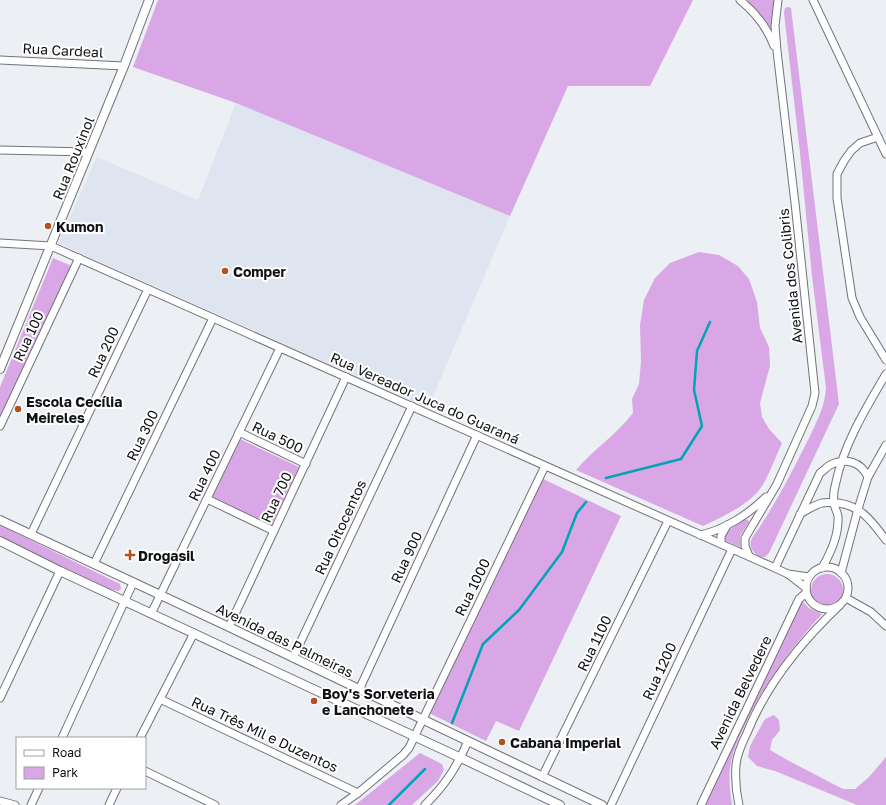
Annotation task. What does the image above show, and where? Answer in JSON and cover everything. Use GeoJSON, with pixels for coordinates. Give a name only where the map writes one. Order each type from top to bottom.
{"type":"FeatureCollection","features":[{"type":"Feature","properties":{"kind":"street","name":"Rua Rouxinol"},"geometry":{"type":"LineString","coordinates":[[0,369],[124,66],[149,0]]}},
{"type":"Feature","properties":{"kind":"street","name":"Avenida dos Colibris"},"geometry":{"type":"LineString","coordinates":[[740,0],[747,4],[765,26],[776,51]]}},
{"type":"Feature","properties":{"kind":"street","name":"Avenida dos Colibris"},"geometry":{"type":"LineString","coordinates":[[749,556],[744,538],[777,484],[812,406],[815,394],[776,51],[775,26],[778,0]]}},
{"type":"Feature","properties":{"kind":"street"},"geometry":{"type":"LineString","coordinates":[[813,0],[886,154]]}},
{"type":"Feature","properties":{"kind":"street","name":"Rua Cardeal"},"geometry":{"type":"LineString","coordinates":[[0,60],[124,66]]}},
{"type":"Feature","properties":{"kind":"street"},"geometry":{"type":"LineString","coordinates":[[878,137],[860,144],[851,151],[837,174],[838,198],[852,298],[860,317],[886,360]]}},
{"type":"Feature","properties":{"kind":"street"},"geometry":{"type":"LineString","coordinates":[[0,150],[89,152]]}},
{"type":"Feature","properties":{"kind":"street","name":"Rua Vereador Juca do Guaraná"},"geometry":{"type":"LineString","coordinates":[[0,243],[51,246],[788,574],[809,577]]}},
{"type":"Feature","properties":{"kind":"street","name":"Rua 100"},"geometry":{"type":"LineString","coordinates":[[0,426],[79,258]]}},
{"type":"Feature","properties":{"kind":"street","name":"Rua 200"},"geometry":{"type":"LineString","coordinates":[[31,534],[148,289]]}},
{"type":"Feature","properties":{"kind":"street","name":"Rua 300"},"geometry":{"type":"LineString","coordinates":[[94,564],[213,318]]}},
{"type":"Feature","properties":{"kind":"street","name":"Rua 400"},"geometry":{"type":"LineString","coordinates":[[151,614],[280,348]]}},
{"type":"Feature","properties":{"kind":"street"},"geometry":{"type":"LineString","coordinates":[[822,568],[831,552],[837,531],[838,515],[834,503],[835,484],[841,462],[861,418],[886,374]]}},
{"type":"Feature","properties":{"kind":"street","name":"Rua 700"},"geometry":{"type":"LineString","coordinates":[[229,628],[346,377]]}},
{"type":"Feature","properties":{"kind":"street","name":"Rua Oitocentos"},"geometry":{"type":"LineString","coordinates":[[292,658],[412,406]]}},
{"type":"Feature","properties":{"kind":"street","name":"Rua 500"},"geometry":{"type":"LineString","coordinates":[[239,432],[306,464]]}},
{"type":"Feature","properties":{"kind":"street","name":"Rua 900"},"geometry":{"type":"LineString","coordinates":[[359,690],[477,435]]}},
{"type":"Feature","properties":{"kind":"street"},"geometry":{"type":"LineString","coordinates":[[841,573],[868,477],[886,445]]}},
{"type":"Feature","properties":{"kind":"street"},"geometry":{"type":"LineString","coordinates":[[775,568],[820,473],[830,465],[841,462],[850,462],[858,464],[865,469],[868,477]]}},
{"type":"Feature","properties":{"kind":"street","name":"Rua 1000"},"geometry":{"type":"LineString","coordinates":[[341,805],[404,755],[409,748],[545,466]]}},
{"type":"Feature","properties":{"kind":"street","name":"Avenida dos Colibris"},"geometry":{"type":"LineString","coordinates":[[700,535],[715,531],[727,525],[757,505],[774,490]]}},
{"type":"Feature","properties":{"kind":"street"},"geometry":{"type":"LineString","coordinates":[[207,499],[274,531]]}},
{"type":"Feature","properties":{"kind":"street"},"geometry":{"type":"LineString","coordinates":[[800,514],[824,502],[843,504],[858,509],[870,520],[886,540]]}},
{"type":"Feature","properties":{"kind":"street","name":"Avenida das Palmeiras"},"geometry":{"type":"LineString","coordinates":[[0,520],[422,719],[597,804]]}},
{"type":"Feature","properties":{"kind":"street","name":"Rua 1100"},"geometry":{"type":"LineString","coordinates":[[542,777],[668,521]]}},
{"type":"Feature","properties":{"kind":"street"},"geometry":{"type":"LineString","coordinates":[[721,544],[721,536],[727,525]]}},
{"type":"Feature","properties":{"kind":"street"},"geometry":{"type":"LineString","coordinates":[[0,541],[151,614],[560,805]]}},
{"type":"Feature","properties":{"kind":"street","name":"Rua 1200"},"geometry":{"type":"LineString","coordinates":[[610,805],[732,549]]}},
{"type":"Feature","properties":{"kind":"street"},"geometry":{"type":"LineString","coordinates":[[829,567],[836,569],[841,573],[846,578],[848,591],[846,598],[840,605],[827,610],[820,608],[809,599],[806,590],[809,577],[812,573],[822,568],[829,567]]}},
{"type":"Feature","properties":{"kind":"street"},"geometry":{"type":"LineString","coordinates":[[0,698],[60,571]]}},
{"type":"Feature","properties":{"kind":"street","name":"Rua Vereador Juca do Guaraná"},"geometry":{"type":"LineString","coordinates":[[788,574],[806,590]]}},
{"type":"Feature","properties":{"kind":"street"},"geometry":{"type":"LineString","coordinates":[[62,737],[133,583]]}},
{"type":"Feature","properties":{"kind":"street","name":"Avenida Belvedere"},"geometry":{"type":"LineString","coordinates":[[700,805],[799,599],[806,590]]}},
{"type":"Feature","properties":{"kind":"street"},"geometry":{"type":"LineString","coordinates":[[846,598],[871,612],[886,626]]}},
{"type":"Feature","properties":{"kind":"street","name":"Avenida Belvedere"},"geometry":{"type":"LineString","coordinates":[[738,805],[735,778],[736,764],[740,748],[751,722],[782,669],[816,628],[840,605]]}},
{"type":"Feature","properties":{"kind":"street"},"geometry":{"type":"LineString","coordinates":[[141,737],[194,633]]}},
{"type":"Feature","properties":{"kind":"street","name":"Rua Três Mil e Duzentos"},"geometry":{"type":"LineString","coordinates":[[160,699],[358,793]]}},
{"type":"Feature","properties":{"kind":"street"},"geometry":{"type":"LineString","coordinates":[[425,805],[441,789],[461,758],[468,741]]}},
{"type":"Feature","properties":{"kind":"street"},"geometry":{"type":"LineString","coordinates":[[146,771],[215,805]]}},
{"type":"Feature","properties":{"kind":"street"},"geometry":{"type":"LineString","coordinates":[[31,805],[39,789]]}},
{"type":"Feature","properties":{"kind":"street"},"geometry":{"type":"LineString","coordinates":[[109,805],[117,789]]}},
{"type":"Feature","properties":{"kind":"street"},"geometry":{"type":"LineString","coordinates":[[4,803],[15,805]]}},
{"type":"Feature","properties":{"kind":"shaded area"},"geometry":{"type":"Polygon","coordinates":[[[236,103],[510,216],[428,408],[58,243],[97,157],[198,200],[236,103]]]}},
{"type":"Feature","properties":{"kind":"green space"},"geometry":{"type":"Polygon","coordinates":[[[158,0],[693,0],[650,86],[568,86],[510,216],[236,103],[133,67],[158,0]]]}},
{"type":"Feature","properties":{"kind":"green space"},"geometry":{"type":"Polygon","coordinates":[[[748,0],[776,0],[772,17],[774,38],[749,4],[748,0]]]}},
{"type":"Feature","properties":{"kind":"green space"},"geometry":{"type":"Polygon","coordinates":[[[785,8],[791,8],[839,404],[769,553],[765,557],[759,557],[751,547],[752,538],[789,478],[808,440],[822,408],[826,388],[812,276],[784,13],[785,8]]]}},
{"type":"Feature","properties":{"kind":"green space"},"geometry":{"type":"Polygon","coordinates":[[[699,252],[719,255],[738,266],[749,279],[757,302],[760,328],[769,347],[770,366],[760,403],[762,417],[769,429],[782,443],[767,478],[759,490],[737,509],[703,526],[576,470],[633,413],[632,399],[639,384],[641,361],[640,325],[644,300],[655,278],[670,263],[699,252]]]}},
{"type":"Feature","properties":{"kind":"green space"},"geometry":{"type":"Polygon","coordinates":[[[53,258],[72,266],[0,418],[0,387],[53,258]]]}},
{"type":"Feature","properties":{"kind":"green space"},"geometry":{"type":"Polygon","coordinates":[[[240,439],[299,467],[271,526],[212,498],[240,439]]]}},
{"type":"Feature","properties":{"kind":"green space"},"geometry":{"type":"Polygon","coordinates":[[[541,478],[621,516],[519,731],[496,721],[486,741],[429,713],[541,478]]]}},
{"type":"Feature","properties":{"kind":"green space"},"geometry":{"type":"Polygon","coordinates":[[[744,519],[748,520],[749,522],[740,536],[740,547],[724,540],[724,534],[744,519]]]}},
{"type":"Feature","properties":{"kind":"green space"},"geometry":{"type":"Polygon","coordinates":[[[0,525],[120,584],[121,589],[118,591],[97,586],[0,538],[0,525]]]}},
{"type":"Feature","properties":{"kind":"green space"},"geometry":{"type":"Polygon","coordinates":[[[824,574],[830,574],[840,581],[843,590],[842,596],[836,603],[830,606],[824,606],[814,599],[811,593],[811,587],[818,577],[824,574]]]}},
{"type":"Feature","properties":{"kind":"green space"},"geometry":{"type":"Polygon","coordinates":[[[802,601],[809,608],[822,614],[801,638],[772,677],[755,705],[738,740],[730,768],[732,805],[705,805],[802,601]]]}},
{"type":"Feature","properties":{"kind":"green space"},"geometry":{"type":"Polygon","coordinates":[[[774,715],[779,720],[780,730],[772,740],[770,750],[843,789],[855,789],[869,777],[886,757],[886,805],[857,805],[775,771],[757,766],[748,757],[750,746],[765,719],[774,715]]]}},
{"type":"Feature","properties":{"kind":"green space"},"geometry":{"type":"Polygon","coordinates":[[[420,753],[442,764],[444,770],[438,781],[412,805],[355,805],[420,753]]]}},
{"type":"Feature","properties":{"kind":"waterway"},"geometry":{"type":"LineString","coordinates":[[606,478],[681,459],[702,426],[694,390],[697,351],[710,322]]}},
{"type":"Feature","properties":{"kind":"waterway"},"geometry":{"type":"LineString","coordinates":[[452,723],[483,644],[519,610],[562,552],[577,513],[586,502]]}},
{"type":"Feature","properties":{"kind":"waterway"},"geometry":{"type":"LineString","coordinates":[[389,805],[425,769]]}},
{"type":"Feature","properties":{"kind":"place","name":"Kumon"},"geometry":{"type":"Point","coordinates":[48,226]}},
{"type":"Feature","properties":{"kind":"place","name":"Comper"},"geometry":{"type":"Point","coordinates":[225,271]}},
{"type":"Feature","properties":{"kind":"place","name":"Escola Cecília Meireles"},"geometry":{"type":"Point","coordinates":[18,409]}},
{"type":"Feature","properties":{"kind":"place","name":"Drogasil"},"geometry":{"type":"Point","coordinates":[130,555]}},
{"type":"Feature","properties":{"kind":"place","name":"Boy's Sorveteria e Lanchonete"},"geometry":{"type":"Point","coordinates":[314,701]}},
{"type":"Feature","properties":{"kind":"place","name":"Cabana Imperial"},"geometry":{"type":"Point","coordinates":[502,742]}}]}
